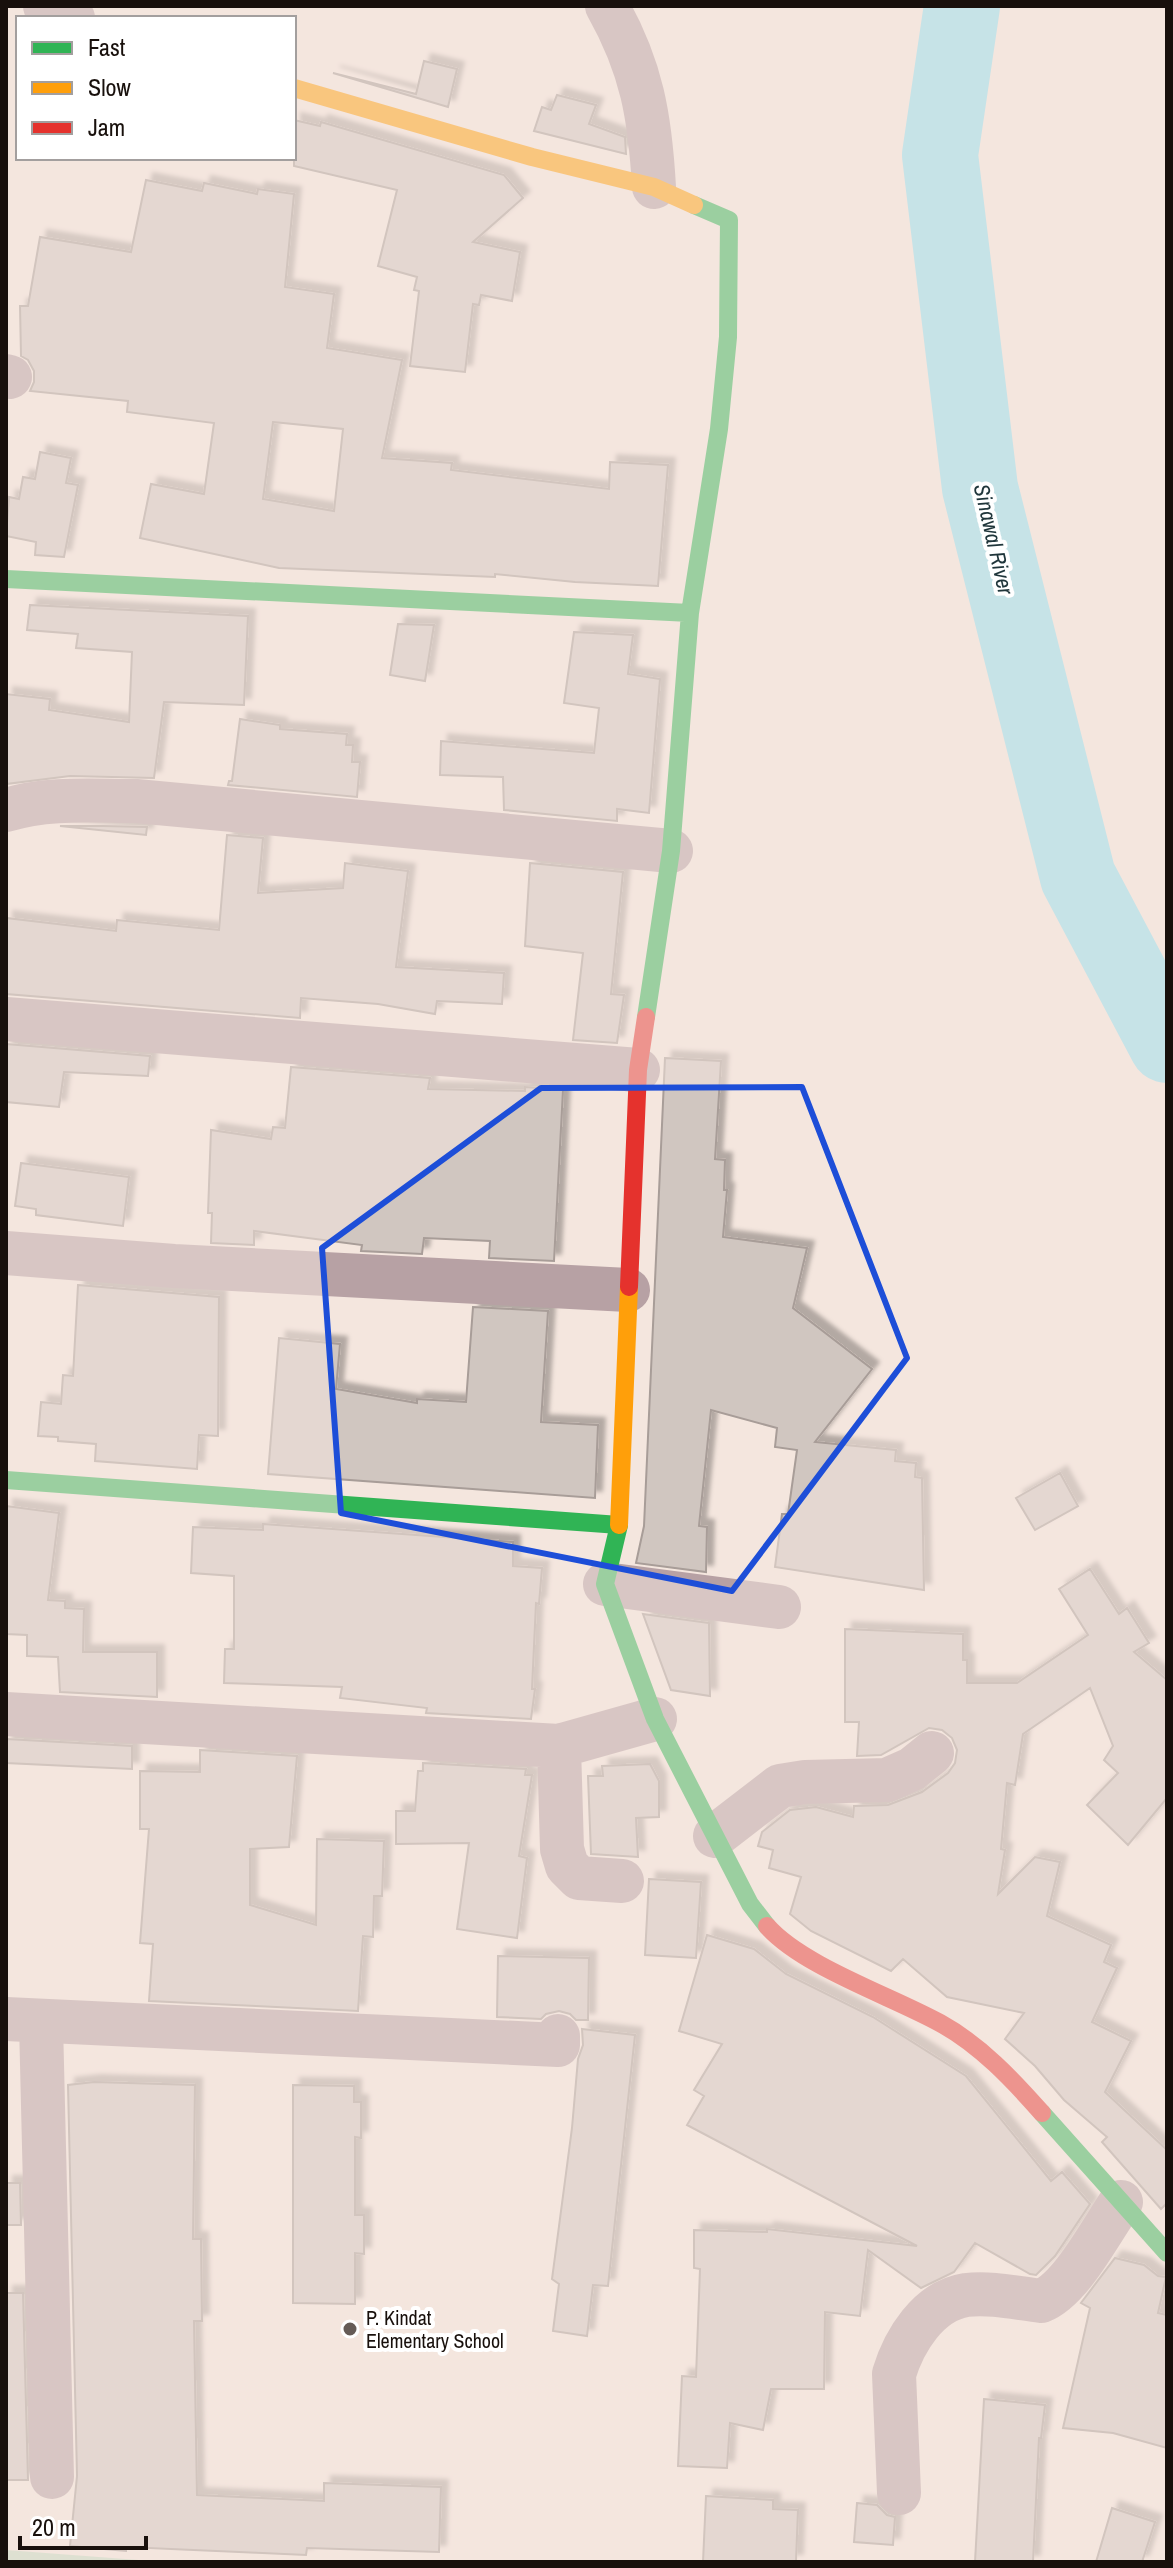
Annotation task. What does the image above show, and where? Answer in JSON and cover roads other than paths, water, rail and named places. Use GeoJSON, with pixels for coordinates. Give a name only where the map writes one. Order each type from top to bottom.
{"type":"FeatureCollection","features":[{"type":"Feature","properties":{"kind":"street"},"geometry":{"type":"LineString","coordinates":[[45,6],[68,16]]}},
{"type":"Feature","properties":{"kind":"street"},"geometry":{"type":"LineString","coordinates":[[607,6],[635,65],[651,126],[654,187]]}},
{"type":"Feature","properties":{"kind":"street"},"geometry":{"type":"LineString","coordinates":[[296,89],[532,157],[654,187],[729,220],[728,337],[719,429],[690,613],[671,851],[638,1070],[619,1525],[605,1584],[655,1719],[750,1904],[770,1930],[797,1952],[942,2024],[977,2048],[1016,2083],[1167,2253]]}},
{"type":"Feature","properties":{"kind":"street"},"geometry":{"type":"LineString","coordinates":[[6,579],[690,613]]}},
{"type":"Feature","properties":{"kind":"street"},"geometry":{"type":"LineString","coordinates":[[6,810],[22,805],[65,801],[136,801],[671,851]]}},
{"type":"Feature","properties":{"kind":"street"},"geometry":{"type":"LineString","coordinates":[[6,1019],[638,1070]]}},
{"type":"Feature","properties":{"kind":"street"},"geometry":{"type":"LineString","coordinates":[[6,1253],[174,1266],[628,1290]]}},
{"type":"Feature","properties":{"kind":"street"},"geometry":{"type":"LineString","coordinates":[[6,1480],[619,1525]]}},
{"type":"Feature","properties":{"kind":"street"},"geometry":{"type":"LineString","coordinates":[[605,1584],[779,1607]]}},
{"type":"Feature","properties":{"kind":"street"},"geometry":{"type":"LineString","coordinates":[[6,1714],[559,1746],[655,1719]]}},
{"type":"Feature","properties":{"kind":"street"},"geometry":{"type":"LineString","coordinates":[[559,1746],[559,1830],[567,1866],[579,1878],[622,1881]]}},
{"type":"Feature","properties":{"kind":"street"},"geometry":{"type":"LineString","coordinates":[[715,1836],[780,1786],[805,1782],[887,1780],[912,1769],[932,1753]]}},
{"type":"Feature","properties":{"kind":"street"},"geometry":{"type":"LineString","coordinates":[[52,2477],[24,2021],[558,2045],[558,2036]]}},
{"type":"Feature","properties":{"kind":"street"},"geometry":{"type":"LineString","coordinates":[[899,2493],[894,2374],[910,2338],[928,2314],[950,2299],[968,2295],[1041,2301],[1052,2297],[1065,2284],[1121,2202]]}},
{"type":"Feature","properties":{"kind":"waterway","name":"Sinawal River"},"geometry":{"type":"LineString","coordinates":[[962,6],[940,155],[980,488],[1078,877],[1167,1045]]}},
{"type":"Feature","properties":{"kind":"place","name":"P. Kindat Elementary School"},"geometry":{"type":"Point","coordinates":[350,2329]}}]}
